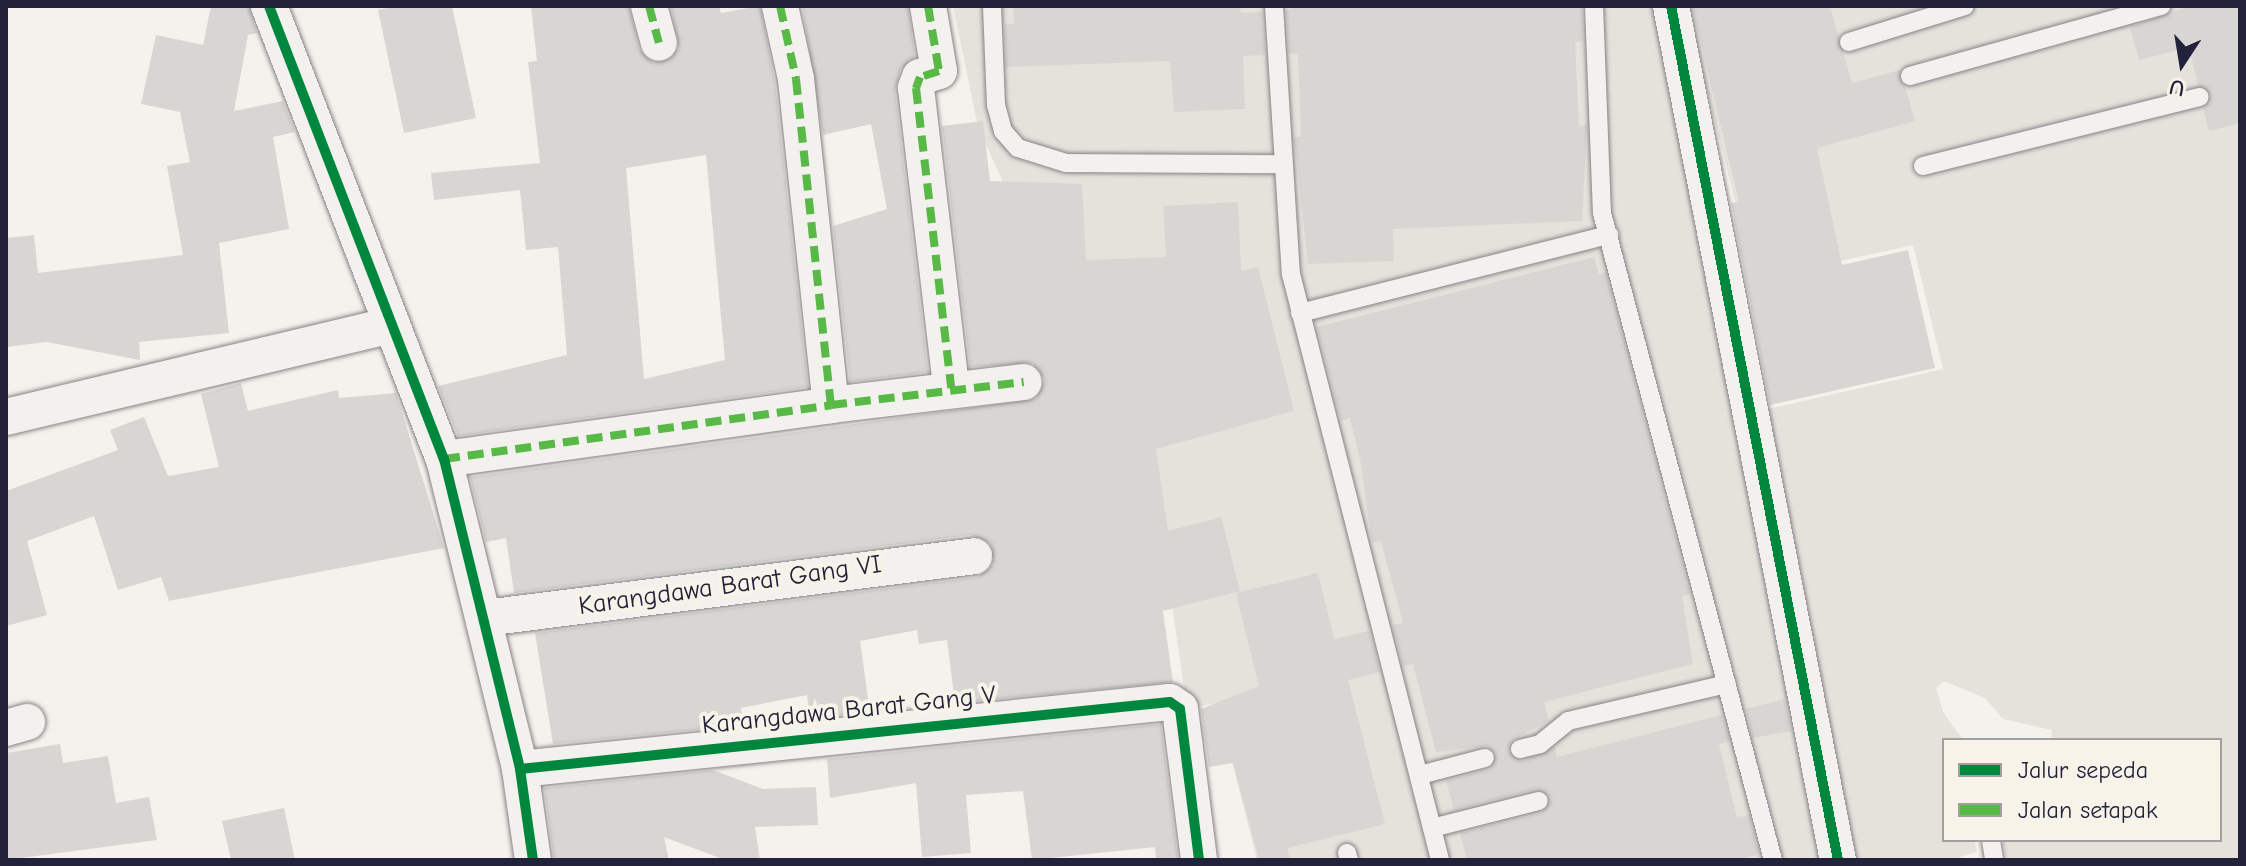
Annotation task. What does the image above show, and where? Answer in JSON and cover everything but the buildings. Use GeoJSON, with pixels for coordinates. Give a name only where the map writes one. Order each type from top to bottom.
{"type":"FeatureCollection","features":[{"type":"Feature","properties":{"kind":"street"},"geometry":{"type":"LineString","coordinates":[[269,6],[444,459],[520,769],[533,860]]}},
{"type":"Feature","properties":{"kind":"street"},"geometry":{"type":"LineString","coordinates":[[649,6],[659,43]]}},
{"type":"Feature","properties":{"kind":"street"},"geometry":{"type":"LineString","coordinates":[[780,6],[796,79],[831,405]]}},
{"type":"Feature","properties":{"kind":"street"},"geometry":{"type":"LineString","coordinates":[[928,6],[939,71],[920,77],[916,88],[951,388]]}},
{"type":"Feature","properties":{"kind":"street"},"geometry":{"type":"LineString","coordinates":[[1671,6],[1838,860]]}},
{"type":"Feature","properties":{"kind":"street"},"geometry":{"type":"LineString","coordinates":[[6,417],[392,325]]}},
{"type":"Feature","properties":{"kind":"street"},"geometry":{"type":"LineString","coordinates":[[444,459],[951,388],[1024,382]]}},
{"type":"Feature","properties":{"kind":"street","name":"Karangdawa Barat Gang VI"},"geometry":{"type":"LineString","coordinates":[[485,618],[974,556]]}},
{"type":"Feature","properties":{"kind":"street","name":"Karangdawa Barat Gang V"},"geometry":{"type":"LineString","coordinates":[[520,769],[858,729],[1162,702],[1180,709],[1199,860]]}},
{"type":"Feature","properties":{"kind":"lane"},"geometry":{"type":"LineString","coordinates":[[992,6],[996,105],[1003,131],[1018,148],[1066,163],[1280,164]]}},
{"type":"Feature","properties":{"kind":"lane"},"geometry":{"type":"LineString","coordinates":[[1274,6],[1280,164],[1300,313],[1440,860]]}},
{"type":"Feature","properties":{"kind":"lane"},"geometry":{"type":"LineString","coordinates":[[1594,6],[1609,235],[1773,860]]}},
{"type":"Feature","properties":{"kind":"lane"},"geometry":{"type":"LineString","coordinates":[[1849,42],[1965,6]]}},
{"type":"Feature","properties":{"kind":"lane"},"geometry":{"type":"LineString","coordinates":[[1910,76],[2161,6]]}},
{"type":"Feature","properties":{"kind":"lane"},"geometry":{"type":"LineString","coordinates":[[1923,166],[2200,97]]}},
{"type":"Feature","properties":{"kind":"lane"},"geometry":{"type":"LineString","coordinates":[[1300,313],[1609,235]]}},
{"type":"Feature","properties":{"kind":"lane"},"geometry":{"type":"LineString","coordinates":[[1520,749],[1540,744],[1568,721],[1727,684]]}},
{"type":"Feature","properties":{"kind":"lane"},"geometry":{"type":"LineString","coordinates":[[1420,775],[1485,758]]}},
{"type":"Feature","properties":{"kind":"lane"},"geometry":{"type":"LineString","coordinates":[[1432,828],[1539,801]]}},
{"type":"Feature","properties":{"kind":"shaded area"},"geometry":{"type":"Polygon","coordinates":[[[953,6],[1656,6],[1828,860],[1257,860],[1217,703],[1187,709],[1161,528],[978,127],[953,6]]]}},
{"type":"Feature","properties":{"kind":"shaded area"},"geometry":{"type":"Polygon","coordinates":[[[1686,6],[2240,6],[2240,860],[2007,860],[2002,842],[2222,842],[2222,738],[2051,738],[2052,730],[2003,719],[1985,698],[1944,681],[1936,688],[1943,712],[1962,738],[1942,738],[1942,842],[1974,842],[1977,852],[1950,860],[1852,860],[1768,409],[1943,369],[1913,245],[1755,280],[1686,6]]]}},
{"type":"Feature","properties":{"kind":"marked path"},"geometry":{"type":"LineString","coordinates":[[649,6],[659,43]]}},
{"type":"Feature","properties":{"kind":"marked path"},"geometry":{"type":"LineString","coordinates":[[780,6],[796,79],[831,405],[1024,382]]}},
{"type":"Feature","properties":{"kind":"marked path"},"geometry":{"type":"LineString","coordinates":[[928,6],[939,71],[920,77],[916,88],[951,388]]}},
{"type":"Feature","properties":{"kind":"marked path"},"geometry":{"type":"LineString","coordinates":[[444,459],[831,405]]}},
{"type":"Feature","properties":{"kind":"cycle path"},"geometry":{"type":"LineString","coordinates":[[269,6],[444,459],[520,769],[533,860]]}},
{"type":"Feature","properties":{"kind":"cycle path"},"geometry":{"type":"LineString","coordinates":[[1671,6],[1838,860]]}},
{"type":"Feature","properties":{"kind":"cycle path"},"geometry":{"type":"LineString","coordinates":[[520,769],[1170,702],[1180,709],[1199,860]]}}]}
